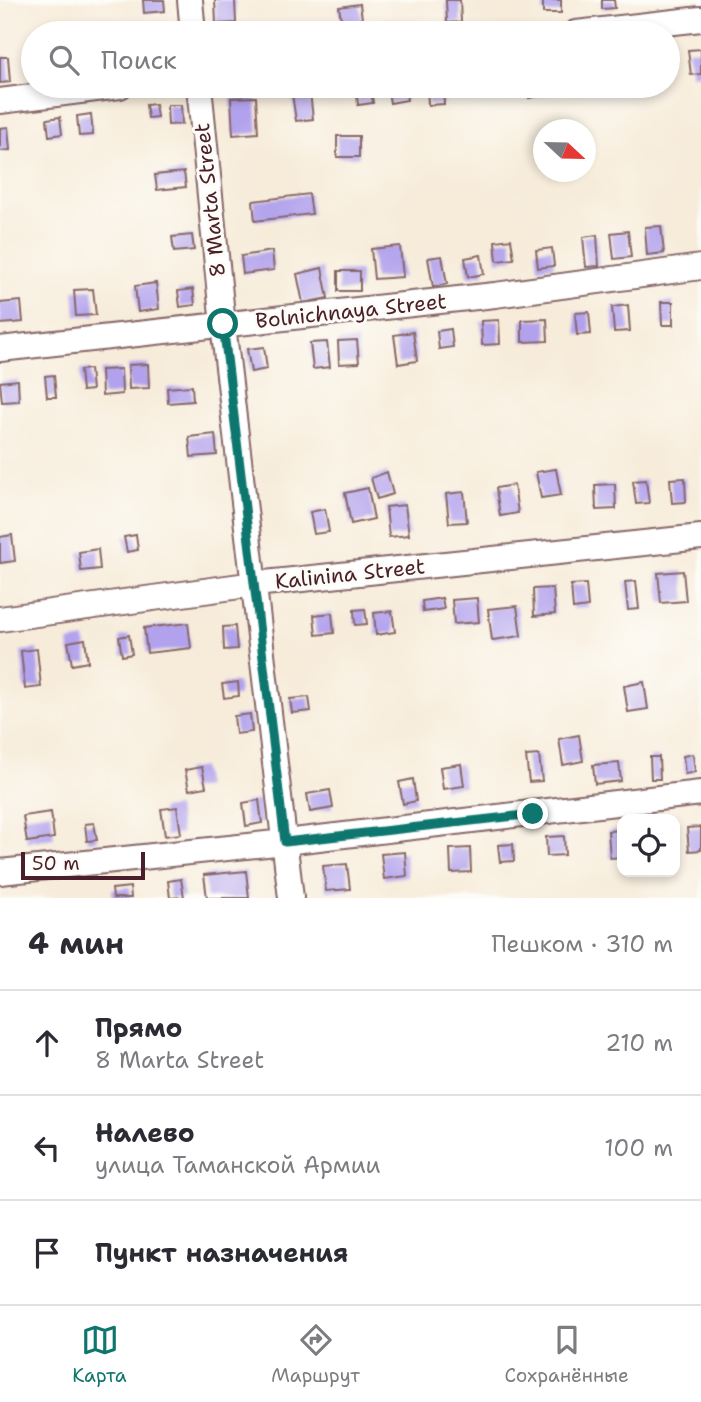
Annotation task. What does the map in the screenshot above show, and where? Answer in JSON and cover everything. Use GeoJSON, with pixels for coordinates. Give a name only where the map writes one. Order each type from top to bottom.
{"type":"FeatureCollection","features":[{"type":"Feature","properties":{"kind":"street"},"geometry":{"type":"LineString","coordinates":[[190,0],[192,21]]}},
{"type":"Feature","properties":{"kind":"street"},"geometry":{"type":"LineString","coordinates":[[680,21],[701,19]]}},
{"type":"Feature","properties":{"kind":"street"},"geometry":{"type":"LineString","coordinates":[[0,101],[24,98]]}},
{"type":"Feature","properties":{"kind":"street","name":"8 Marta Street"},"geometry":{"type":"LineString","coordinates":[[200,98],[223,324],[291,898]]}},
{"type":"Feature","properties":{"kind":"street","name":"Bolnichnaya Street"},"geometry":{"type":"LineString","coordinates":[[0,349],[495,295],[701,267]]}},
{"type":"Feature","properties":{"kind":"street","name":"Kalinina Street"},"geometry":{"type":"LineString","coordinates":[[0,619],[255,584],[701,537]]}},
{"type":"Feature","properties":{"kind":"street"},"geometry":{"type":"LineString","coordinates":[[0,872],[285,842],[701,793]]}},
{"type":"Feature","properties":{"kind":"building"},"geometry":{"type":"Polygon","coordinates":[[[143,0],[164,0],[165,11],[144,13],[143,0]]]}},
{"type":"Feature","properties":{"kind":"building"},"geometry":{"type":"Polygon","coordinates":[[[215,0],[235,0],[236,21],[216,21],[215,0]]]}},
{"type":"Feature","properties":{"kind":"building"},"geometry":{"type":"Polygon","coordinates":[[[446,0],[460,0],[461,21],[447,21],[446,0]]]}},
{"type":"Feature","properties":{"kind":"building"},"geometry":{"type":"Polygon","coordinates":[[[543,0],[561,0],[561,13],[543,13],[543,0]]]}},
{"type":"Feature","properties":{"kind":"building"},"geometry":{"type":"Polygon","coordinates":[[[602,0],[614,0],[615,8],[602,9],[602,0]]]}},
{"type":"Feature","properties":{"kind":"building"},"geometry":{"type":"Polygon","coordinates":[[[360,4],[362,21],[341,21],[339,7],[360,4]]]}},
{"type":"Feature","properties":{"kind":"building"},"geometry":{"type":"Polygon","coordinates":[[[701,49],[701,74],[691,75],[688,50],[701,49]]]}},
{"type":"Feature","properties":{"kind":"building"},"geometry":{"type":"Polygon","coordinates":[[[0,57],[8,57],[10,82],[0,83],[0,57]]]}},
{"type":"Feature","properties":{"kind":"building"},"geometry":{"type":"Polygon","coordinates":[[[231,98],[256,98],[258,133],[233,135],[231,98]]]}},
{"type":"Feature","properties":{"kind":"building"},"geometry":{"type":"Polygon","coordinates":[[[293,98],[311,98],[313,119],[296,121],[293,98]]]}},
{"type":"Feature","properties":{"kind":"building"},"geometry":{"type":"Polygon","coordinates":[[[357,98],[372,98],[373,103],[358,105],[357,98]]]}},
{"type":"Feature","properties":{"kind":"building"},"geometry":{"type":"Polygon","coordinates":[[[389,98],[407,98],[407,100],[390,103],[389,98]]]}},
{"type":"Feature","properties":{"kind":"building"},"geometry":{"type":"Polygon","coordinates":[[[428,98],[444,98],[444,104],[428,105],[428,98]]]}},
{"type":"Feature","properties":{"kind":"building"},"geometry":{"type":"Polygon","coordinates":[[[155,104],[157,117],[148,118],[146,105],[155,104]]]}},
{"type":"Feature","properties":{"kind":"building"},"geometry":{"type":"Polygon","coordinates":[[[167,105],[181,105],[182,124],[168,125],[167,105]]]}},
{"type":"Feature","properties":{"kind":"building"},"geometry":{"type":"Polygon","coordinates":[[[91,114],[93,135],[79,136],[77,116],[91,114]]]}},
{"type":"Feature","properties":{"kind":"building"},"geometry":{"type":"Polygon","coordinates":[[[60,117],[62,134],[49,136],[47,119],[60,117]]]}},
{"type":"Feature","properties":{"kind":"building"},"geometry":{"type":"Polygon","coordinates":[[[8,127],[10,150],[0,151],[0,128],[8,127]]]}},
{"type":"Feature","properties":{"kind":"building"},"geometry":{"type":"Polygon","coordinates":[[[337,136],[359,136],[359,157],[337,157],[337,136]]]}},
{"type":"Feature","properties":{"kind":"building"},"geometry":{"type":"Polygon","coordinates":[[[184,172],[186,187],[157,190],[155,175],[184,172]]]}},
{"type":"Feature","properties":{"kind":"building"},"geometry":{"type":"Polygon","coordinates":[[[309,194],[312,214],[255,221],[253,201],[309,194]]]}},
{"type":"Feature","properties":{"kind":"building"},"geometry":{"type":"Polygon","coordinates":[[[661,226],[664,253],[647,255],[645,227],[661,226]]]}},
{"type":"Feature","properties":{"kind":"building"},"geometry":{"type":"Polygon","coordinates":[[[628,231],[631,257],[614,259],[611,233],[628,231]]]}},
{"type":"Feature","properties":{"kind":"building"},"geometry":{"type":"Polygon","coordinates":[[[192,235],[194,250],[174,252],[172,237],[192,235]]]}},
{"type":"Feature","properties":{"kind":"building"},"geometry":{"type":"Polygon","coordinates":[[[597,235],[599,266],[586,267],[583,237],[597,235]]]}},
{"type":"Feature","properties":{"kind":"building"},"geometry":{"type":"Polygon","coordinates":[[[511,239],[514,259],[497,261],[495,241],[511,239]]]}},
{"type":"Feature","properties":{"kind":"building"},"geometry":{"type":"Polygon","coordinates":[[[400,246],[403,277],[374,279],[371,249],[400,246]]]}},
{"type":"Feature","properties":{"kind":"building"},"geometry":{"type":"Polygon","coordinates":[[[552,248],[554,266],[538,268],[536,250],[552,248]]]}},
{"type":"Feature","properties":{"kind":"building"},"geometry":{"type":"Polygon","coordinates":[[[272,251],[274,270],[243,274],[241,256],[272,251]]]}},
{"type":"Feature","properties":{"kind":"building"},"geometry":{"type":"Polygon","coordinates":[[[481,255],[484,274],[468,277],[465,258],[481,255]]]}},
{"type":"Feature","properties":{"kind":"building"},"geometry":{"type":"Polygon","coordinates":[[[442,256],[447,284],[433,287],[428,258],[442,256]]]}},
{"type":"Feature","properties":{"kind":"building"},"geometry":{"type":"Polygon","coordinates":[[[322,268],[328,298],[303,303],[297,274],[322,268]]]}},
{"type":"Feature","properties":{"kind":"building"},"geometry":{"type":"Polygon","coordinates":[[[338,271],[360,271],[360,291],[338,291],[338,271]]]}},
{"type":"Feature","properties":{"kind":"building"},"geometry":{"type":"Polygon","coordinates":[[[156,283],[159,309],[138,312],[135,286],[156,283]]]}},
{"type":"Feature","properties":{"kind":"building"},"geometry":{"type":"Polygon","coordinates":[[[93,289],[96,315],[76,316],[74,290],[93,289]]]}},
{"type":"Feature","properties":{"kind":"building"},"geometry":{"type":"Polygon","coordinates":[[[193,289],[195,305],[180,307],[178,291],[193,289]]]}},
{"type":"Feature","properties":{"kind":"building"},"geometry":{"type":"Polygon","coordinates":[[[21,301],[23,322],[0,324],[0,303],[21,301]]]}},
{"type":"Feature","properties":{"kind":"building"},"geometry":{"type":"Polygon","coordinates":[[[661,302],[673,302],[673,325],[662,325],[661,302]]]}},
{"type":"Feature","properties":{"kind":"building"},"geometry":{"type":"Polygon","coordinates":[[[628,305],[630,331],[614,332],[612,307],[628,305]]]}},
{"type":"Feature","properties":{"kind":"building"},"geometry":{"type":"Polygon","coordinates":[[[589,312],[591,334],[577,335],[575,313],[589,312]]]}},
{"type":"Feature","properties":{"kind":"building"},"geometry":{"type":"Polygon","coordinates":[[[547,319],[548,341],[522,342],[522,320],[547,319]]]}},
{"type":"Feature","properties":{"kind":"building"},"geometry":{"type":"Polygon","coordinates":[[[499,320],[500,344],[482,345],[481,321],[499,320]]]}},
{"type":"Feature","properties":{"kind":"building"},"geometry":{"type":"Polygon","coordinates":[[[451,329],[453,347],[439,349],[437,331],[451,329]]]}},
{"type":"Feature","properties":{"kind":"building"},"geometry":{"type":"Polygon","coordinates":[[[413,332],[417,361],[398,364],[394,335],[413,332]]]}},
{"type":"Feature","properties":{"kind":"building"},"geometry":{"type":"Polygon","coordinates":[[[357,340],[359,363],[339,364],[338,341],[357,340]]]}},
{"type":"Feature","properties":{"kind":"building"},"geometry":{"type":"Polygon","coordinates":[[[327,342],[330,367],[313,369],[310,343],[327,342]]]}},
{"type":"Feature","properties":{"kind":"building"},"geometry":{"type":"Polygon","coordinates":[[[264,347],[267,369],[251,372],[247,349],[264,347]]]}},
{"type":"Feature","properties":{"kind":"building"},"geometry":{"type":"Polygon","coordinates":[[[148,364],[149,388],[129,389],[128,365],[148,364]]]}},
{"type":"Feature","properties":{"kind":"building"},"geometry":{"type":"Polygon","coordinates":[[[90,369],[92,390],[82,391],[80,370],[90,369]]]}},
{"type":"Feature","properties":{"kind":"building"},"geometry":{"type":"Polygon","coordinates":[[[121,369],[122,394],[102,396],[101,370],[121,369]]]}},
{"type":"Feature","properties":{"kind":"building"},"geometry":{"type":"Polygon","coordinates":[[[54,375],[56,397],[47,397],[45,376],[54,375]]]}},
{"type":"Feature","properties":{"kind":"building"},"geometry":{"type":"Polygon","coordinates":[[[18,380],[19,401],[2,402],[0,382],[18,380]]]}},
{"type":"Feature","properties":{"kind":"building"},"geometry":{"type":"Polygon","coordinates":[[[192,386],[193,401],[168,403],[167,388],[192,386]]]}},
{"type":"Feature","properties":{"kind":"building"},"geometry":{"type":"Polygon","coordinates":[[[215,434],[217,455],[191,457],[189,437],[215,434]]]}},
{"type":"Feature","properties":{"kind":"building"},"geometry":{"type":"Polygon","coordinates":[[[556,469],[561,495],[541,498],[536,472],[556,469]]]}},
{"type":"Feature","properties":{"kind":"building"},"geometry":{"type":"Polygon","coordinates":[[[387,472],[393,494],[377,499],[371,478],[387,472]]]}},
{"type":"Feature","properties":{"kind":"building"},"geometry":{"type":"Polygon","coordinates":[[[685,478],[686,502],[672,503],[670,479],[685,478]]]}},
{"type":"Feature","properties":{"kind":"building"},"geometry":{"type":"Polygon","coordinates":[[[646,480],[649,503],[636,504],[633,481],[646,480]]]}},
{"type":"Feature","properties":{"kind":"building"},"geometry":{"type":"Polygon","coordinates":[[[615,484],[616,509],[596,510],[595,485],[615,484]]]}},
{"type":"Feature","properties":{"kind":"building"},"geometry":{"type":"Polygon","coordinates":[[[514,485],[518,513],[500,516],[496,488],[514,485]]]}},
{"type":"Feature","properties":{"kind":"building"},"geometry":{"type":"Polygon","coordinates":[[[368,488],[374,519],[351,524],[345,493],[368,488]]]}},
{"type":"Feature","properties":{"kind":"building"},"geometry":{"type":"Polygon","coordinates":[[[464,492],[467,522],[449,523],[446,494],[464,492]]]}},
{"type":"Feature","properties":{"kind":"building"},"geometry":{"type":"Polygon","coordinates":[[[405,505],[409,535],[389,537],[386,507],[405,505]]]}},
{"type":"Feature","properties":{"kind":"building"},"geometry":{"type":"Polygon","coordinates":[[[325,509],[329,532],[314,534],[310,512],[325,509]]]}},
{"type":"Feature","properties":{"kind":"building"},"geometry":{"type":"Polygon","coordinates":[[[12,535],[15,561],[0,563],[0,537],[12,535]]]}},
{"type":"Feature","properties":{"kind":"building"},"geometry":{"type":"Polygon","coordinates":[[[136,535],[138,550],[127,552],[124,537],[136,535]]]}},
{"type":"Feature","properties":{"kind":"building"},"geometry":{"type":"Polygon","coordinates":[[[98,549],[100,569],[81,571],[79,552],[98,549]]]}},
{"type":"Feature","properties":{"kind":"building"},"geometry":{"type":"Polygon","coordinates":[[[683,571],[686,601],[661,603],[658,573],[683,571]]]}},
{"type":"Feature","properties":{"kind":"building"},"geometry":{"type":"Polygon","coordinates":[[[636,581],[639,609],[628,610],[625,582],[636,581]]]}},
{"type":"Feature","properties":{"kind":"building"},"geometry":{"type":"Polygon","coordinates":[[[586,584],[588,607],[573,609],[571,585],[586,584]]]}},
{"type":"Feature","properties":{"kind":"building"},"geometry":{"type":"Polygon","coordinates":[[[553,588],[555,614],[534,616],[533,589],[553,588]]]}},
{"type":"Feature","properties":{"kind":"building"},"geometry":{"type":"Polygon","coordinates":[[[442,598],[444,609],[423,612],[422,601],[442,598]]]}},
{"type":"Feature","properties":{"kind":"building"},"geometry":{"type":"Polygon","coordinates":[[[477,598],[479,622],[454,624],[452,600],[477,598]]]}},
{"type":"Feature","properties":{"kind":"building"},"geometry":{"type":"Polygon","coordinates":[[[517,606],[521,636],[492,640],[488,609],[517,606]]]}},
{"type":"Feature","properties":{"kind":"building"},"geometry":{"type":"Polygon","coordinates":[[[365,609],[367,624],[355,625],[354,610],[365,609]]]}},
{"type":"Feature","properties":{"kind":"building"},"geometry":{"type":"Polygon","coordinates":[[[392,611],[395,632],[376,635],[374,613],[392,611]]]}},
{"type":"Feature","properties":{"kind":"building"},"geometry":{"type":"Polygon","coordinates":[[[332,613],[334,633],[316,635],[314,615],[332,613]]]}},
{"type":"Feature","properties":{"kind":"building"},"geometry":{"type":"Polygon","coordinates":[[[188,623],[191,648],[147,653],[144,628],[188,623]]]}},
{"type":"Feature","properties":{"kind":"building"},"geometry":{"type":"Polygon","coordinates":[[[235,626],[237,649],[224,650],[223,627],[235,626]]]}},
{"type":"Feature","properties":{"kind":"building"},"geometry":{"type":"Polygon","coordinates":[[[129,635],[132,654],[122,656],[119,637],[129,635]]]}},
{"type":"Feature","properties":{"kind":"building"},"geometry":{"type":"Polygon","coordinates":[[[85,639],[88,662],[72,665],[68,642],[85,639]]]}},
{"type":"Feature","properties":{"kind":"building"},"geometry":{"type":"Polygon","coordinates":[[[37,649],[41,687],[25,689],[21,651],[37,649]]]}},
{"type":"Feature","properties":{"kind":"building"},"geometry":{"type":"Polygon","coordinates":[[[238,682],[239,696],[224,698],[222,684],[238,682]]]}},
{"type":"Feature","properties":{"kind":"building"},"geometry":{"type":"Polygon","coordinates":[[[644,682],[648,709],[628,712],[624,686],[644,682]]]}},
{"type":"Feature","properties":{"kind":"building"},"geometry":{"type":"Polygon","coordinates":[[[309,697],[311,711],[292,713],[290,699],[309,697]]]}},
{"type":"Feature","properties":{"kind":"building"},"geometry":{"type":"Polygon","coordinates":[[[250,714],[252,732],[236,734],[234,716],[250,714]]]}},
{"type":"Feature","properties":{"kind":"building"},"geometry":{"type":"Polygon","coordinates":[[[579,735],[583,761],[563,765],[559,739],[579,735]]]}},
{"type":"Feature","properties":{"kind":"building"},"geometry":{"type":"Polygon","coordinates":[[[693,754],[695,772],[685,774],[683,756],[693,754]]]}},
{"type":"Feature","properties":{"kind":"building"},"geometry":{"type":"Polygon","coordinates":[[[539,755],[542,781],[529,782],[526,756],[539,755]]]}},
{"type":"Feature","properties":{"kind":"building"},"geometry":{"type":"Polygon","coordinates":[[[650,757],[659,757],[660,779],[651,779],[650,757]]]}},
{"type":"Feature","properties":{"kind":"building"},"geometry":{"type":"Polygon","coordinates":[[[619,763],[621,781],[595,784],[593,765],[619,763]]]}},
{"type":"Feature","properties":{"kind":"building"},"geometry":{"type":"Polygon","coordinates":[[[461,764],[464,786],[443,789],[440,767],[461,764]]]}},
{"type":"Feature","properties":{"kind":"building"},"geometry":{"type":"Polygon","coordinates":[[[202,767],[206,787],[189,790],[185,770],[202,767]]]}},
{"type":"Feature","properties":{"kind":"building"},"geometry":{"type":"Polygon","coordinates":[[[413,779],[416,801],[403,804],[399,782],[413,779]]]}},
{"type":"Feature","properties":{"kind":"building"},"geometry":{"type":"Polygon","coordinates":[[[330,790],[333,808],[310,812],[307,794],[330,790]]]}},
{"type":"Feature","properties":{"kind":"building"},"geometry":{"type":"Polygon","coordinates":[[[259,800],[262,823],[246,826],[243,803],[259,800]]]}},
{"type":"Feature","properties":{"kind":"building"},"geometry":{"type":"Polygon","coordinates":[[[177,807],[181,834],[165,836],[161,809],[177,807]]]}},
{"type":"Feature","properties":{"kind":"building"},"geometry":{"type":"Polygon","coordinates":[[[51,812],[54,838],[27,842],[23,816],[51,812]]]}},
{"type":"Feature","properties":{"kind":"building"},"geometry":{"type":"Polygon","coordinates":[[[94,823],[97,840],[87,841],[85,824],[94,823]]]}},
{"type":"Feature","properties":{"kind":"building"},"geometry":{"type":"Polygon","coordinates":[[[701,827],[701,850],[689,851],[687,828],[701,827]]]}},
{"type":"Feature","properties":{"kind":"building"},"geometry":{"type":"Polygon","coordinates":[[[617,830],[617,857],[610,858],[608,831],[617,830]]]}},
{"type":"Feature","properties":{"kind":"building"},"geometry":{"type":"Polygon","coordinates":[[[564,836],[565,855],[547,856],[546,837],[564,836]]]}},
{"type":"Feature","properties":{"kind":"building"},"geometry":{"type":"Polygon","coordinates":[[[513,844],[514,861],[500,862],[498,845],[513,844]]]}},
{"type":"Feature","properties":{"kind":"building"},"geometry":{"type":"Polygon","coordinates":[[[470,848],[471,872],[451,873],[450,849],[470,848]]]}},
{"type":"Feature","properties":{"kind":"building"},"geometry":{"type":"Polygon","coordinates":[[[405,852],[407,876],[384,879],[381,854],[405,852]]]}},
{"type":"Feature","properties":{"kind":"building"},"geometry":{"type":"Polygon","coordinates":[[[347,864],[350,889],[326,891],[323,866],[347,864]]]}},
{"type":"Feature","properties":{"kind":"building"},"geometry":{"type":"Polygon","coordinates":[[[246,871],[249,898],[207,898],[204,875],[246,871]]]}},
{"type":"Feature","properties":{"kind":"building"},"geometry":{"type":"Polygon","coordinates":[[[181,879],[184,897],[170,898],[168,881],[181,879]]]}},
{"type":"Feature","properties":{"kind":"building"},"geometry":{"type":"Polygon","coordinates":[[[130,887],[131,898],[113,898],[112,889],[130,887]]]}},
{"type":"Feature","properties":{"kind":"route"},"geometry":{"type":"LineString","coordinates":[[223,324],[285,842],[533,814]]}}]}
